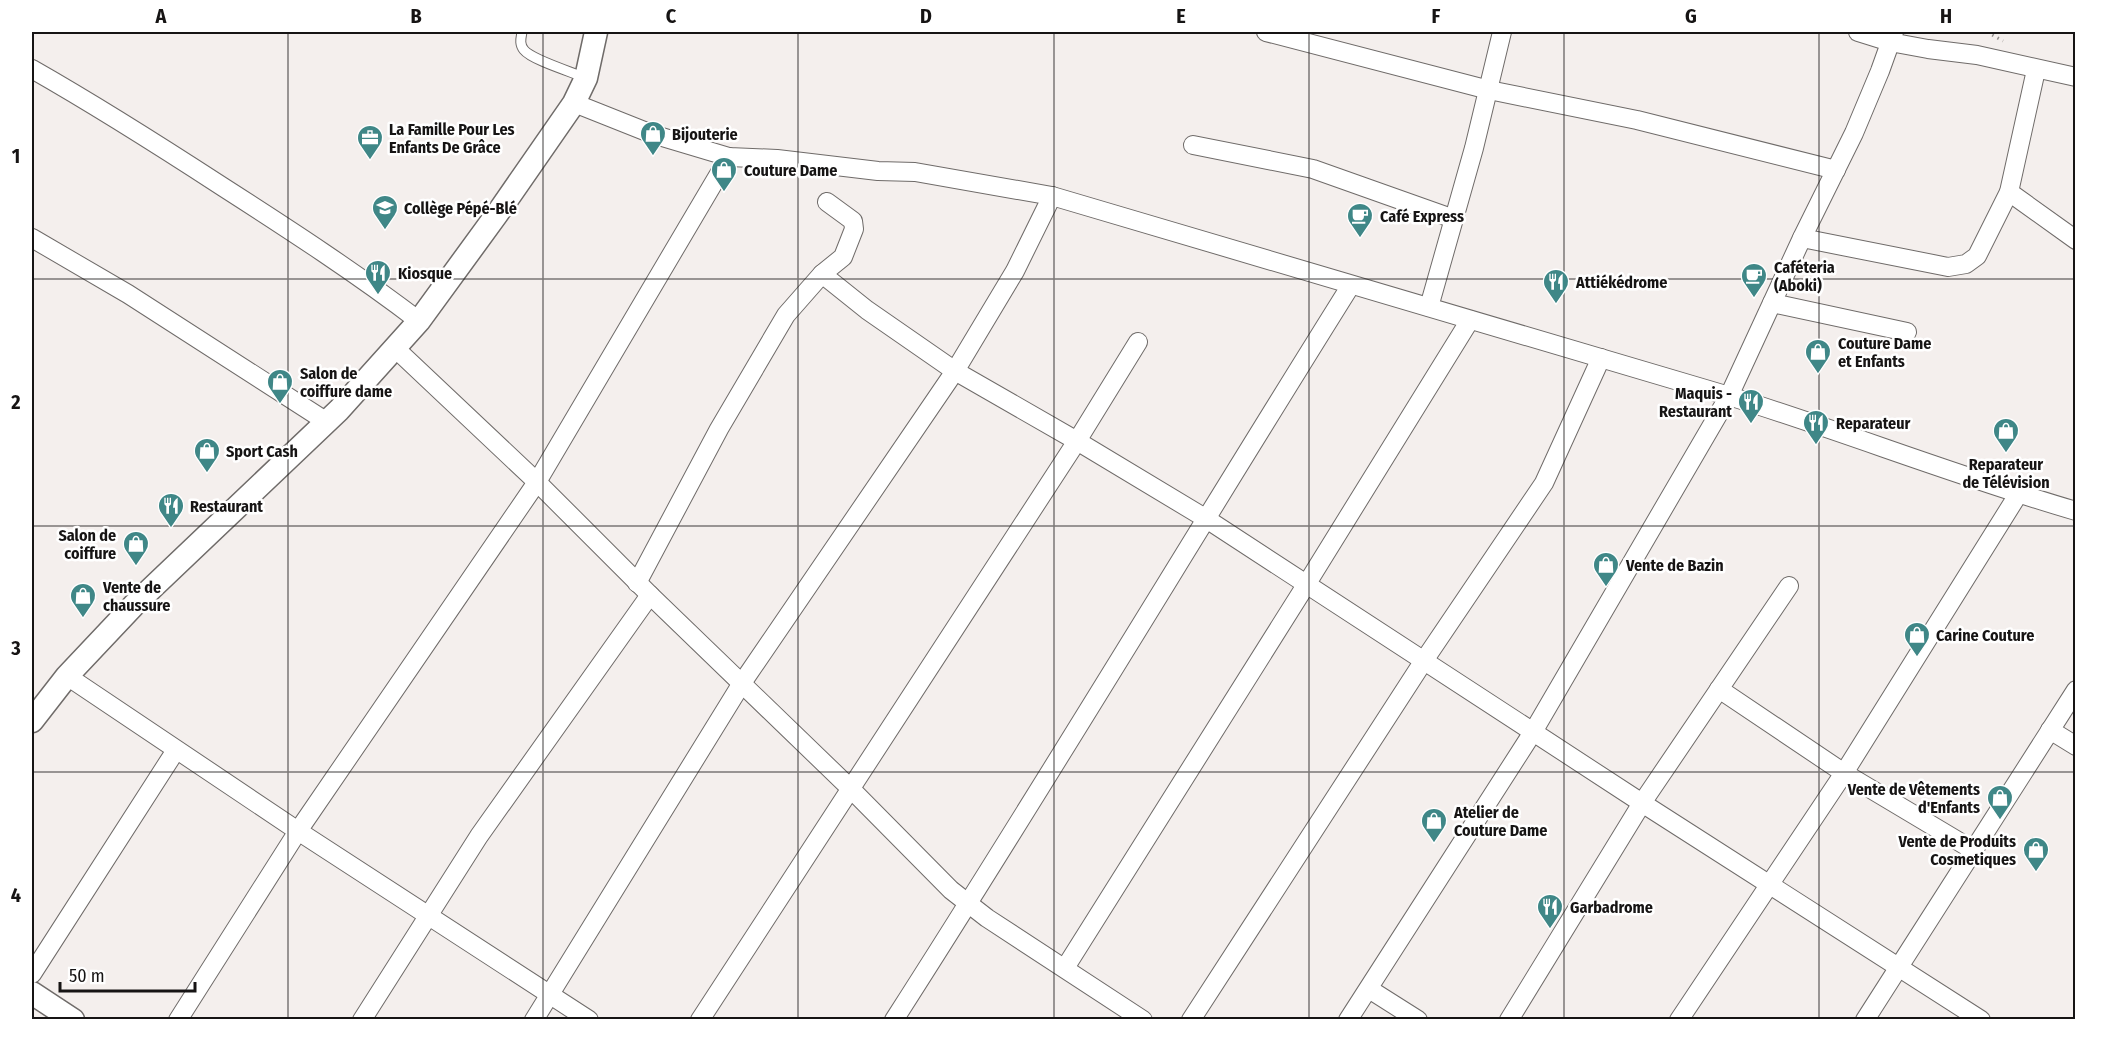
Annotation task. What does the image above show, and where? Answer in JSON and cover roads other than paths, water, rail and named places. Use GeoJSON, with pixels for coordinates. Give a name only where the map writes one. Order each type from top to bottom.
{"type":"FeatureCollection","features":[{"type":"Feature","properties":{"kind":"street"},"geometry":{"type":"LineString","coordinates":[[32,721],[67,676],[134,605],[327,422],[396,349],[419,321],[574,103],[586,78],[596,32]]}},
{"type":"Feature","properties":{"kind":"street"},"geometry":{"type":"LineString","coordinates":[[1266,32],[1489,90],[1637,120],[1836,170]]}},
{"type":"Feature","properties":{"kind":"street"},"geometry":{"type":"LineString","coordinates":[[1429,307],[1489,90],[1502,32]]}},
{"type":"Feature","properties":{"kind":"street"},"geometry":{"type":"LineString","coordinates":[[1857,32],[1892,37],[1928,49],[1977,55],[2036,70],[2076,77]]}},
{"type":"Feature","properties":{"kind":"street"},"geometry":{"type":"LineString","coordinates":[[1348,1020],[1533,732],[1729,396],[1867,103],[1892,37]]}},
{"type":"Feature","properties":{"kind":"street"},"geometry":{"type":"LineString","coordinates":[[32,69],[102,109],[355,273],[419,321]]}},
{"type":"Feature","properties":{"kind":"street"},"geometry":{"type":"LineString","coordinates":[[1802,238],[1948,267],[1966,264],[1977,256],[2008,192],[2036,70]]}},
{"type":"Feature","properties":{"kind":"street"},"geometry":{"type":"LineString","coordinates":[[574,103],[652,134],[729,157],[777,159],[878,171],[915,172],[1053,196],[1729,396],[1813,422],[1996,487],[2076,511]]}},
{"type":"Feature","properties":{"kind":"street"},"geometry":{"type":"LineString","coordinates":[[1194,145],[1313,169],[1454,219]]}},
{"type":"Feature","properties":{"kind":"street"},"geometry":{"type":"LineString","coordinates":[[178,1020],[298,831],[537,482],[729,157]]}},
{"type":"Feature","properties":{"kind":"street"},"geometry":{"type":"LineString","coordinates":[[2008,192],[2076,240]]}},
{"type":"Feature","properties":{"kind":"street"},"geometry":{"type":"LineString","coordinates":[[534,1020],[742,683],[955,371],[1015,271],[1053,196]]}},
{"type":"Feature","properties":{"kind":"street"},"geometry":{"type":"LineString","coordinates":[[362,1020],[479,836],[644,589],[719,429],[786,315],[822,274],[843,257],[854,229],[853,221],[827,202]]}},
{"type":"Feature","properties":{"kind":"street"},"geometry":{"type":"LineString","coordinates":[[32,238],[128,294],[327,422]]}},
{"type":"Feature","properties":{"kind":"street"},"geometry":{"type":"LineString","coordinates":[[822,274],[867,310],[955,371],[1205,518],[1423,662],[1981,1020]]}},
{"type":"Feature","properties":{"kind":"street"},"geometry":{"type":"LineString","coordinates":[[894,1020],[968,905],[1351,285]]}},
{"type":"Feature","properties":{"kind":"street"},"geometry":{"type":"LineString","coordinates":[[1772,303],[1907,332]]}},
{"type":"Feature","properties":{"kind":"street"},"geometry":{"type":"LineString","coordinates":[[1065,968],[1470,320]]}},
{"type":"Feature","properties":{"kind":"street"},"geometry":{"type":"LineString","coordinates":[[700,1020],[1077,441],[1138,342]]}},
{"type":"Feature","properties":{"kind":"street"},"geometry":{"type":"LineString","coordinates":[[396,349],[537,482],[968,905],[1143,1020]]}},
{"type":"Feature","properties":{"kind":"street"},"geometry":{"type":"LineString","coordinates":[[1191,1020],[1423,662],[1544,483],[1601,358]]}},
{"type":"Feature","properties":{"kind":"street"},"geometry":{"type":"LineString","coordinates":[[1679,1020],[1845,773],[2019,493]]}},
{"type":"Feature","properties":{"kind":"street"},"geometry":{"type":"LineString","coordinates":[[1509,1020],[1642,803],[1789,586]]}},
{"type":"Feature","properties":{"kind":"street"},"geometry":{"type":"LineString","coordinates":[[67,676],[298,831],[590,1020]]}},
{"type":"Feature","properties":{"kind":"street"},"geometry":{"type":"LineString","coordinates":[[1719,689],[1845,773],[1973,850]]}},
{"type":"Feature","properties":{"kind":"street"},"geometry":{"type":"LineString","coordinates":[[1865,1020],[2076,690]]}},
{"type":"Feature","properties":{"kind":"street"},"geometry":{"type":"LineString","coordinates":[[2050,730],[2076,746]]}},
{"type":"Feature","properties":{"kind":"street"},"geometry":{"type":"LineString","coordinates":[[32,974],[176,750]]}},
{"type":"Feature","properties":{"kind":"street"},"geometry":{"type":"LineString","coordinates":[[1369,989],[1418,1020]]}},
{"type":"Feature","properties":{"kind":"street"},"geometry":{"type":"LineString","coordinates":[[32,993],[72,1020]]}},
{"type":"Feature","properties":{"kind":"lane"},"geometry":{"type":"LineString","coordinates":[[522,32],[520,43],[524,50],[532,56],[586,78]]}},
{"type":"Feature","properties":{"kind":"place","name":"Bijouterie"},"geometry":{"type":"Point","coordinates":[653,157]}},
{"type":"Feature","properties":{"kind":"place","name":"La Famille Pour Les Enfants De Grâce"},"geometry":{"type":"Point","coordinates":[370,161]}},
{"type":"Feature","properties":{"kind":"place","name":"Couture Dame"},"geometry":{"type":"Point","coordinates":[724,193]}},
{"type":"Feature","properties":{"kind":"place","name":"Collège Pépé-Blé"},"geometry":{"type":"Point","coordinates":[385,231]}},
{"type":"Feature","properties":{"kind":"place","name":"Café Express"},"geometry":{"type":"Point","coordinates":[1360,239]}},
{"type":"Feature","properties":{"kind":"place","name":"Kiosque"},"geometry":{"type":"Point","coordinates":[378,296]}},
{"type":"Feature","properties":{"kind":"place","name":"Caféteria (Aboki)"},"geometry":{"type":"Point","coordinates":[1754,299]}},
{"type":"Feature","properties":{"kind":"place","name":"Attiékédrome"},"geometry":{"type":"Point","coordinates":[1556,305]}},
{"type":"Feature","properties":{"kind":"place","name":"Couture Dame et Enfants"},"geometry":{"type":"Point","coordinates":[1818,375]}},
{"type":"Feature","properties":{"kind":"place","name":"Salon de coiffure dame"},"geometry":{"type":"Point","coordinates":[280,405]}},
{"type":"Feature","properties":{"kind":"place","name":"Maquis - Restaurant"},"geometry":{"type":"Point","coordinates":[1751,425]}},
{"type":"Feature","properties":{"kind":"place","name":"Reparateur"},"geometry":{"type":"Point","coordinates":[1816,446]}},
{"type":"Feature","properties":{"kind":"place","name":"Reparateur de Télévision"},"geometry":{"type":"Point","coordinates":[2006,454]}},
{"type":"Feature","properties":{"kind":"place","name":"Sport Cash"},"geometry":{"type":"Point","coordinates":[207,474]}},
{"type":"Feature","properties":{"kind":"place","name":"Restaurant"},"geometry":{"type":"Point","coordinates":[171,529]}},
{"type":"Feature","properties":{"kind":"place","name":"Salon de coiffure"},"geometry":{"type":"Point","coordinates":[136,567]}},
{"type":"Feature","properties":{"kind":"place","name":"Vente de Bazin"},"geometry":{"type":"Point","coordinates":[1606,588]}},
{"type":"Feature","properties":{"kind":"place","name":"Vente de chaussure"},"geometry":{"type":"Point","coordinates":[83,619]}},
{"type":"Feature","properties":{"kind":"place","name":"Carine Couture"},"geometry":{"type":"Point","coordinates":[1917,658]}},
{"type":"Feature","properties":{"kind":"place","name":"Vente de Vêtements d'Enfants"},"geometry":{"type":"Point","coordinates":[2000,821]}},
{"type":"Feature","properties":{"kind":"place","name":"Atelier de Couture Dame"},"geometry":{"type":"Point","coordinates":[1434,844]}},
{"type":"Feature","properties":{"kind":"place","name":"Vente de Produits Cosmetiques"},"geometry":{"type":"Point","coordinates":[2036,873]}},
{"type":"Feature","properties":{"kind":"place","name":"Garbadrome"},"geometry":{"type":"Point","coordinates":[1550,930]}}]}
